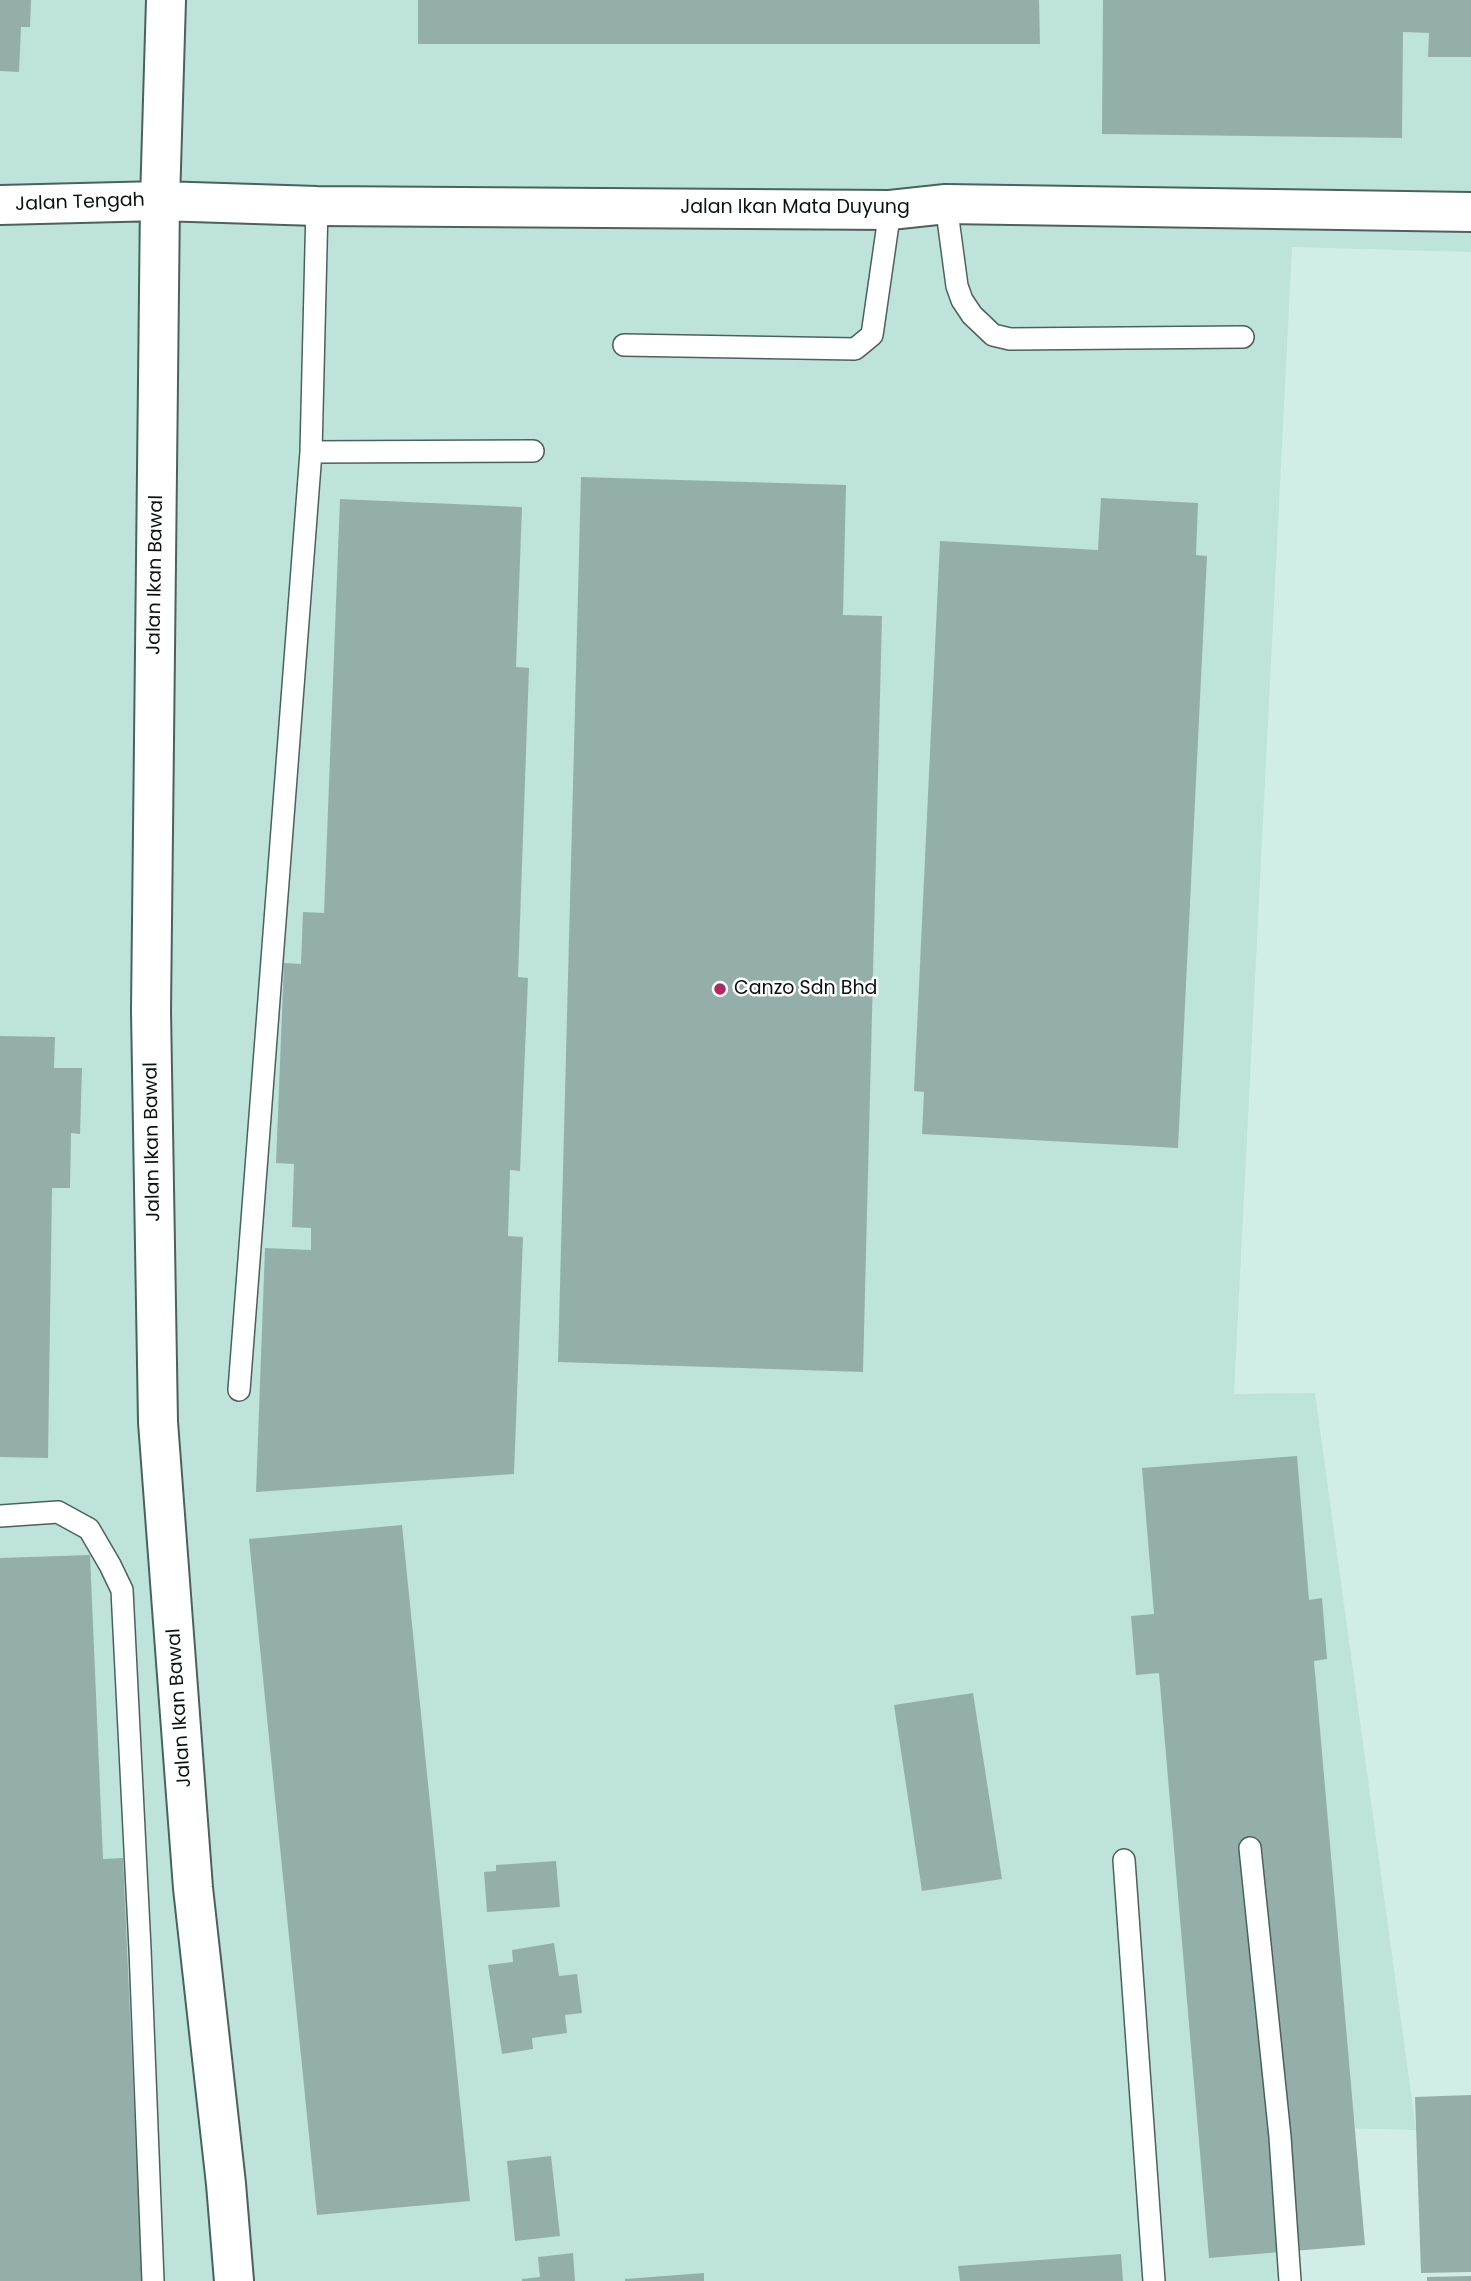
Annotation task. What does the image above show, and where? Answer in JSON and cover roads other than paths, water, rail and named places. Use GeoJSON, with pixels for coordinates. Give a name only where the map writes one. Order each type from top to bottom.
{"type":"FeatureCollection","features":[{"type":"Feature","properties":{"kind":"street","name":"Jalan Ikan Bawal"},"geometry":{"type":"LineString","coordinates":[[166,0],[160,201],[151,1011],[158,1422],[193,1888],[226,2183],[234,2281]]}},
{"type":"Feature","properties":{"kind":"street","name":"Jalan Tengah"},"geometry":{"type":"LineString","coordinates":[[0,205],[160,201]]}},
{"type":"Feature","properties":{"kind":"street","name":"Jalan Ikan Mata Duyung"},"geometry":{"type":"LineString","coordinates":[[160,201],[317,206],[890,210],[946,204],[1471,212]]}},
{"type":"Feature","properties":{"kind":"lane"},"geometry":{"type":"LineString","coordinates":[[946,204],[957,286],[962,300],[972,315],[993,335],[1010,339],[1243,337]]}},
{"type":"Feature","properties":{"kind":"lane"},"geometry":{"type":"LineString","coordinates":[[239,1390],[311,452],[317,206]]}},
{"type":"Feature","properties":{"kind":"lane"},"geometry":{"type":"LineString","coordinates":[[624,345],[855,349],[872,335],[890,210]]}},
{"type":"Feature","properties":{"kind":"lane"},"geometry":{"type":"LineString","coordinates":[[311,452],[533,452]]}},
{"type":"Feature","properties":{"kind":"lane"},"geometry":{"type":"LineString","coordinates":[[0,1516],[58,1512],[89,1529],[122,1590],[153,2281]]}},
{"type":"Feature","properties":{"kind":"lane"},"geometry":{"type":"LineString","coordinates":[[1250,1848],[1280,2137],[1290,2281]]}},
{"type":"Feature","properties":{"kind":"lane"},"geometry":{"type":"LineString","coordinates":[[1124,1860],[1154,2281]]}},
{"type":"Feature","properties":{"kind":"place","name":"Canzo Sdn Bhd"},"geometry":{"type":"Point","coordinates":[720,989]}}]}
